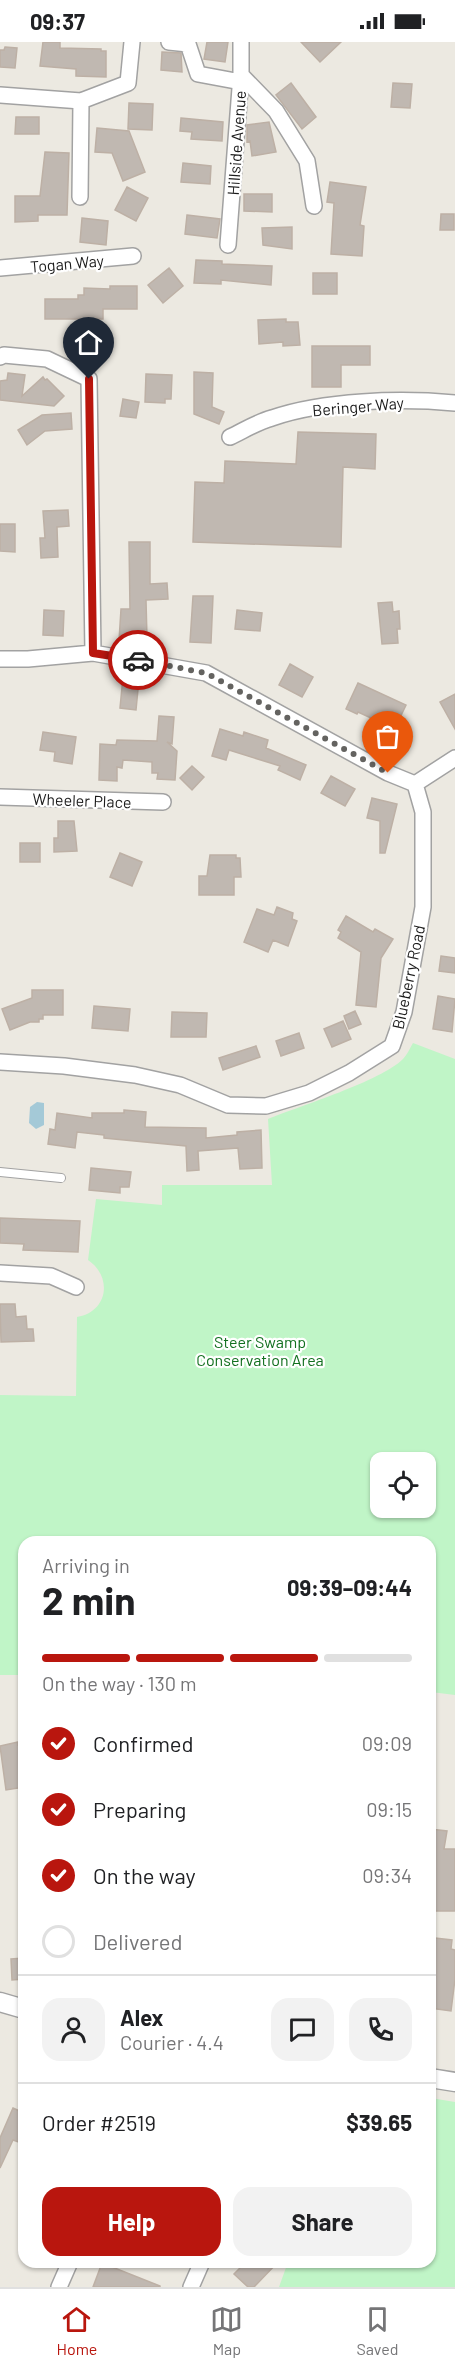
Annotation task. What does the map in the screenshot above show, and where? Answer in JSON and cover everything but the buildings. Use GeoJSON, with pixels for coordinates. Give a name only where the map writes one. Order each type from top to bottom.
{"type":"FeatureCollection","features":[{"type":"Feature","properties":{"kind":"street"},"geometry":{"type":"LineString","coordinates":[[0,95],[81,101],[128,83],[132,42]]}},
{"type":"Feature","properties":{"kind":"street"},"geometry":{"type":"LineString","coordinates":[[169,42],[188,44],[198,74],[241,79],[276,111],[307,161],[314,206]]}},
{"type":"Feature","properties":{"kind":"street","name":"Hillside Avenue"},"geometry":{"type":"LineString","coordinates":[[228,245],[241,79],[241,42]]}},
{"type":"Feature","properties":{"kind":"street"},"geometry":{"type":"LineString","coordinates":[[80,197],[81,101]]}},
{"type":"Feature","properties":{"kind":"street","name":"Togan Way"},"geometry":{"type":"LineString","coordinates":[[0,268],[133,256]]}},
{"type":"Feature","properties":{"kind":"street"},"geometry":{"type":"LineString","coordinates":[[0,357],[4,355],[46,359],[89,379],[93,653]]}},
{"type":"Feature","properties":{"kind":"street","name":"Beringer Way"},"geometry":{"type":"LineString","coordinates":[[230,437],[271,418],[328,406],[423,400],[455,403]]}},
{"type":"Feature","properties":{"kind":"street"},"geometry":{"type":"LineString","coordinates":[[0,659],[28,659],[93,653],[206,673],[388,773],[414,784],[455,758]]}},
{"type":"Feature","properties":{"kind":"street","name":"Blueberry Road"},"geometry":{"type":"LineString","coordinates":[[0,1062],[64,1066],[135,1075],[180,1085],[228,1105],[266,1106],[309,1093],[349,1073],[392,1046],[404,1012],[423,907],[423,812],[414,784]]}},
{"type":"Feature","properties":{"kind":"street","name":"Wheeler Place"},"geometry":{"type":"LineString","coordinates":[[0,797],[163,802]]}},
{"type":"Feature","properties":{"kind":"street"},"geometry":{"type":"LineString","coordinates":[[0,1273],[51,1276],[76,1287]]}},
{"type":"Feature","properties":{"kind":"street"},"geometry":{"type":"LineString","coordinates":[[0,2002],[18,2007]]}},
{"type":"Feature","properties":{"kind":"street"},"geometry":{"type":"LineString","coordinates":[[436,2079],[455,2082]]}},
{"type":"Feature","properties":{"kind":"street"},"geometry":{"type":"LineString","coordinates":[[59,2287],[67,2268]]}},
{"type":"Feature","properties":{"kind":"street"},"geometry":{"type":"LineString","coordinates":[[191,2287],[199,2268]]}},
{"type":"Feature","properties":{"kind":"lane"},"geometry":{"type":"LineString","coordinates":[[0,1172],[61,1178]]}},
{"type":"Feature","properties":{"kind":"green space","name":"Steer Swamp Conservation Area"},"geometry":{"type":"Polygon","coordinates":[[[413,1043],[455,1059],[455,1695],[436,1693],[436,1536],[18,1536],[18,1675],[0,1675],[0,1395],[76,1396],[77,1317],[95,1308],[104,1293],[101,1275],[88,1260],[96,1199],[162,1205],[162,1185],[272,1185],[268,1119],[377,1076],[403,1059],[413,1043]]]}},
{"type":"Feature","properties":{"kind":"green space"},"geometry":{"type":"Polygon","coordinates":[[[436,2099],[455,2102],[455,2287],[279,2287],[286,2268],[436,2268],[436,2099]]]}},
{"type":"Feature","properties":{"kind":"water"},"geometry":{"type":"Polygon","coordinates":[[[37,1102],[44,1103],[44,1125],[36,1129],[29,1123],[30,1107],[37,1102]]]}},
{"type":"Feature","properties":{"kind":"way so far"},"geometry":{"type":"LineString","coordinates":[[138,660],[206,673],[388,773]]}},
{"type":"Feature","properties":{"kind":"route"},"geometry":{"type":"LineString","coordinates":[[89,379],[93,653],[138,660]]}}]}
